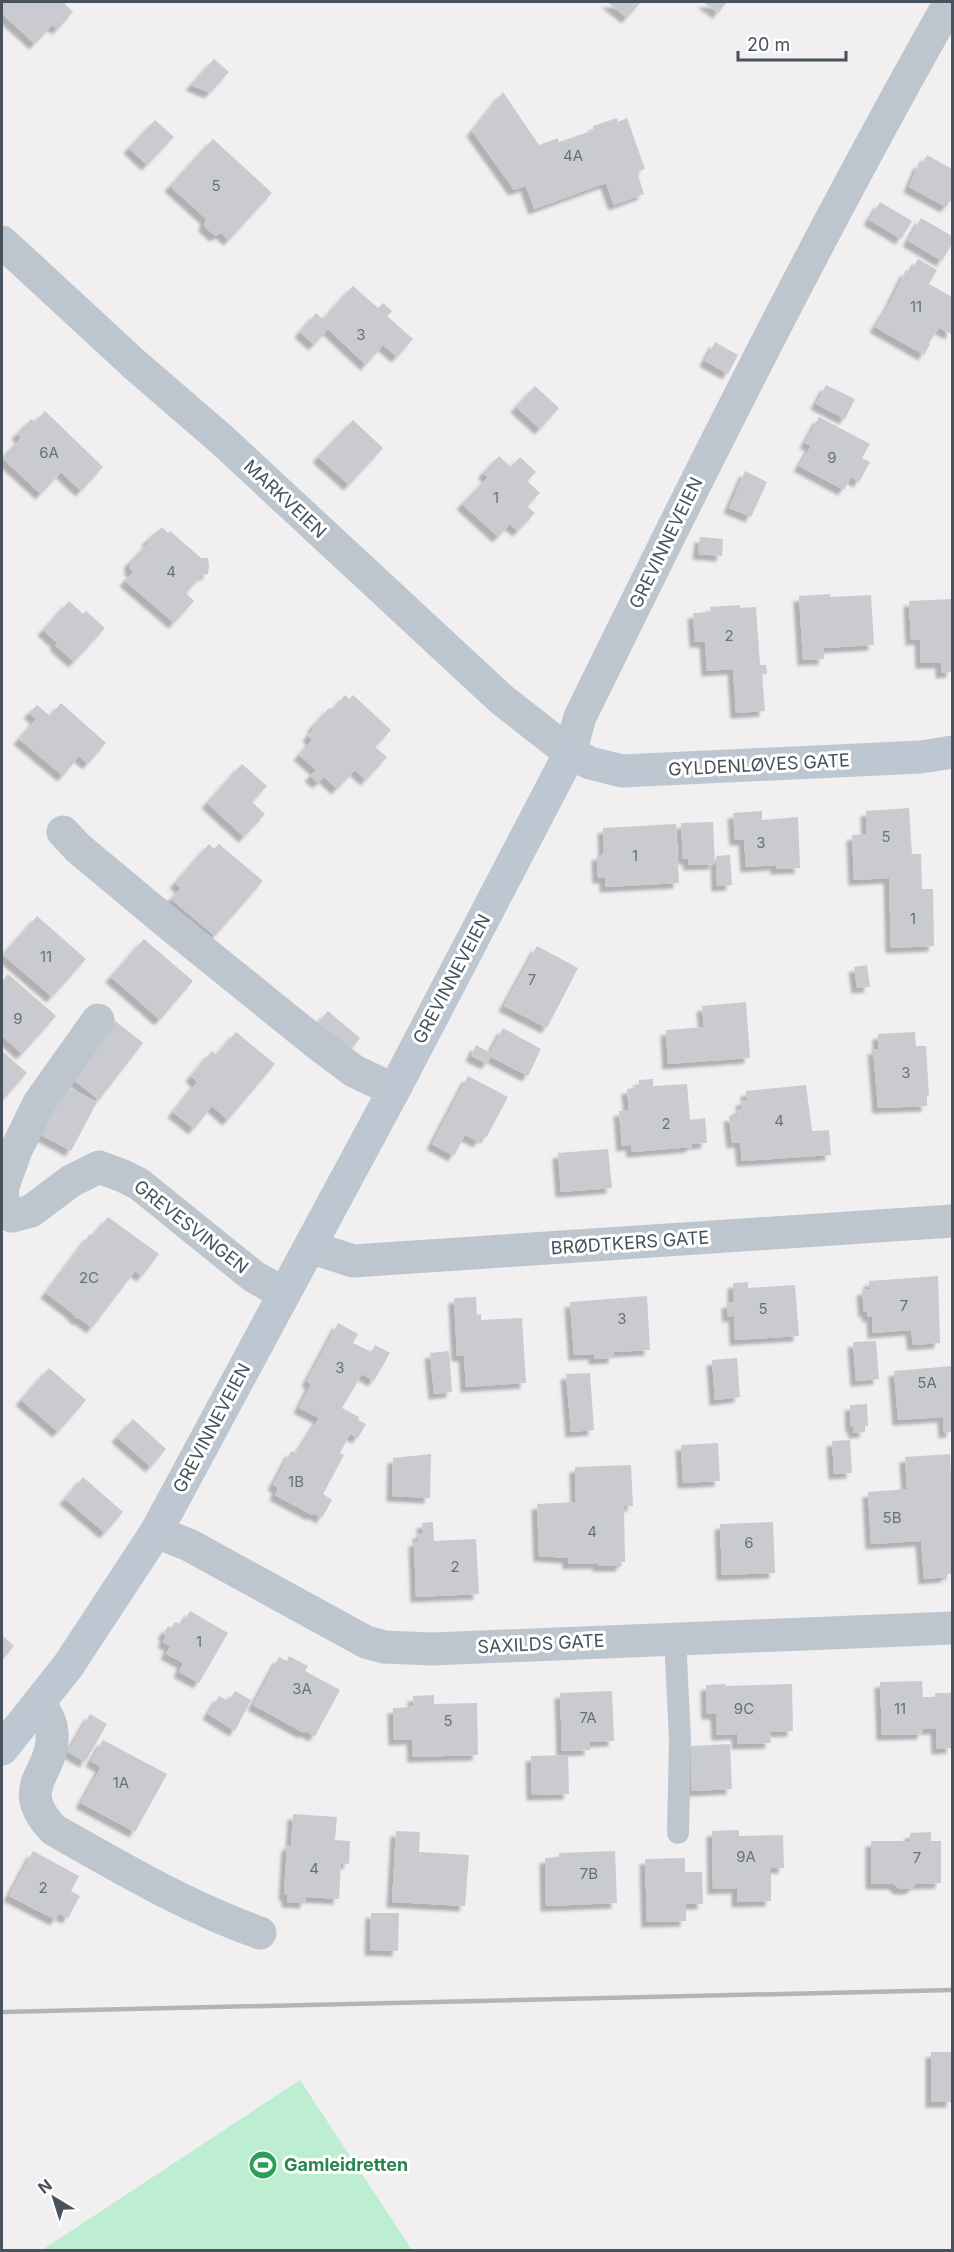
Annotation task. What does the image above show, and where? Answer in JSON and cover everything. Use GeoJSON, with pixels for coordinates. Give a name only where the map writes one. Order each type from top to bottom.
{"type":"FeatureCollection","features":[{"type":"Feature","properties":{"kind":"main road","name":"GYLDENLØVES GATE"},"geometry":{"type":"LineString","coordinates":[[570,753],[590,764],[622,771],[921,757],[952,753]]}},
{"type":"Feature","properties":{"kind":"main road","name":"GREVINNEVEIEN"},"geometry":{"type":"LineString","coordinates":[[2,1749],[68,1666],[156,1532],[394,1090],[570,753]]}},
{"type":"Feature","properties":{"kind":"street","name":"GREVINNEVEIEN"},"geometry":{"type":"LineString","coordinates":[[570,753],[580,717],[721,433],[878,128],[950,2]]}},
{"type":"Feature","properties":{"kind":"street","name":"MARKVEIEN"},"geometry":{"type":"LineString","coordinates":[[2,242],[134,364],[221,439],[501,699],[570,753]]}},
{"type":"Feature","properties":{"kind":"street"},"geometry":{"type":"LineString","coordinates":[[63,832],[78,848],[159,916],[314,1041],[354,1071],[394,1090]]}},
{"type":"Feature","properties":{"kind":"street","name":"GREVESVINGEN"},"geometry":{"type":"LineString","coordinates":[[98,1020],[39,1103],[16,1150],[2,1190],[4,1209],[12,1216],[31,1211],[71,1181],[99,1167],[139,1184],[253,1276],[284,1294]]}},
{"type":"Feature","properties":{"kind":"street","name":"BRØDTKERS GATE"},"geometry":{"type":"LineString","coordinates":[[310,1247],[353,1261],[952,1221]]}},
{"type":"Feature","properties":{"kind":"street","name":"SAXILDS GATE"},"geometry":{"type":"LineString","coordinates":[[156,1532],[189,1545],[366,1642],[384,1647],[432,1649],[952,1628]]}},
{"type":"Feature","properties":{"kind":"street"},"geometry":{"type":"LineString","coordinates":[[39,1703],[50,1722],[52,1734],[50,1751],[35,1791],[36,1804],[42,1819],[54,1830],[161,1890],[226,1921],[260,1933]]}},
{"type":"Feature","properties":{"kind":"lane"},"geometry":{"type":"LineString","coordinates":[[675,1638],[680,1738],[678,1833]]}},
{"type":"Feature","properties":{"kind":"green space","name":"Gamleidretten"},"geometry":{"type":"Polygon","coordinates":[[[300,2080],[412,2250],[42,2250],[300,2080]]]}},
{"type":"Feature","properties":{"kind":"building"},"geometry":{"type":"Polygon","coordinates":[[[2,2],[67,2],[65,4],[73,12],[58,29],[52,25],[35,44],[2,14],[2,2]]]}},
{"type":"Feature","properties":{"kind":"building"},"geometry":{"type":"Polygon","coordinates":[[[607,2],[641,2],[627,18],[607,2]]]}},
{"type":"Feature","properties":{"kind":"building"},"geometry":{"type":"Polygon","coordinates":[[[703,2],[727,2],[718,13],[703,2]]]}},
{"type":"Feature","properties":{"kind":"building"},"geometry":{"type":"Polygon","coordinates":[[[214,59],[229,72],[210,93],[191,85],[214,59]]]}},
{"type":"Feature","properties":{"kind":"building"},"geometry":{"type":"Polygon","coordinates":[[[503,92],[539,145],[558,138],[559,142],[594,130],[593,126],[617,118],[618,122],[627,118],[645,169],[637,172],[644,194],[614,205],[606,183],[534,209],[526,186],[514,190],[472,131],[503,92]]]}},
{"type":"Feature","properties":{"kind":"building"},"geometry":{"type":"Polygon","coordinates":[[[155,120],[174,137],[147,165],[129,148],[155,120]]]}},
{"type":"Feature","properties":{"kind":"building"},"geometry":{"type":"Polygon","coordinates":[[[213,139],[272,193],[229,240],[221,233],[215,236],[204,226],[206,219],[170,186],[213,139]]]}},
{"type":"Feature","properties":{"kind":"building"},"geometry":{"type":"Polygon","coordinates":[[[927,155],[952,169],[952,202],[950,201],[946,207],[909,187],[919,163],[922,164],[927,155]]]}},
{"type":"Feature","properties":{"kind":"building"},"geometry":{"type":"Polygon","coordinates":[[[880,202],[912,221],[901,239],[869,220],[880,202]]]}},
{"type":"Feature","properties":{"kind":"building"},"geometry":{"type":"Polygon","coordinates":[[[921,218],[952,236],[952,244],[942,261],[908,241],[921,218]]]}},
{"type":"Feature","properties":{"kind":"building"},"geometry":{"type":"Polygon","coordinates":[[[918,259],[937,270],[929,284],[952,297],[951,334],[939,328],[924,355],[875,327],[906,270],[910,273],[918,259]]]}},
{"type":"Feature","properties":{"kind":"building"},"geometry":{"type":"Polygon","coordinates":[[[353,286],[378,308],[383,303],[392,311],[387,316],[413,339],[397,357],[383,345],[366,365],[328,329],[314,345],[300,332],[316,313],[323,319],[353,286]]]}},
{"type":"Feature","properties":{"kind":"building"},"geometry":{"type":"Polygon","coordinates":[[[715,342],[738,355],[728,374],[705,361],[715,342]]]}},
{"type":"Feature","properties":{"kind":"building"},"geometry":{"type":"Polygon","coordinates":[[[826,385],[855,399],[845,419],[816,404],[826,385]]]}},
{"type":"Feature","properties":{"kind":"building"},"geometry":{"type":"Polygon","coordinates":[[[535,386],[559,408],[540,429],[516,407],[535,386]]]}},
{"type":"Feature","properties":{"kind":"building"},"geometry":{"type":"Polygon","coordinates":[[[45,411],[103,467],[81,491],[61,472],[41,494],[2,458],[21,438],[17,434],[31,419],[35,422],[45,411]]]}},
{"type":"Feature","properties":{"kind":"building"},"geometry":{"type":"Polygon","coordinates":[[[819,417],[870,444],[862,458],[870,462],[859,482],[851,477],[844,490],[799,466],[811,446],[805,443],[819,417]]]}},
{"type":"Feature","properties":{"kind":"building"},"geometry":{"type":"Polygon","coordinates":[[[353,420],[383,448],[349,485],[318,457],[353,420]]]}},
{"type":"Feature","properties":{"kind":"building"},"geometry":{"type":"Polygon","coordinates":[[[499,456],[511,467],[520,457],[536,472],[527,481],[540,493],[527,506],[535,513],[518,531],[510,524],[498,537],[462,504],[488,477],[483,473],[499,456]]]}},
{"type":"Feature","properties":{"kind":"building"},"geometry":{"type":"Polygon","coordinates":[[[745,471],[767,482],[751,517],[729,508],[745,471]]]}},
{"type":"Feature","properties":{"kind":"building"},"geometry":{"type":"Polygon","coordinates":[[[162,527],[168,533],[170,531],[201,558],[208,558],[209,566],[208,574],[202,575],[186,593],[194,601],[174,623],[125,581],[133,572],[129,568],[131,566],[129,563],[149,542],[147,540],[162,527]]]}},
{"type":"Feature","properties":{"kind":"building"},"geometry":{"type":"Polygon","coordinates":[[[700,537],[723,539],[722,556],[698,554],[700,537]]]}},
{"type":"Feature","properties":{"kind":"building"},"geometry":{"type":"Polygon","coordinates":[[[830,594],[830,597],[871,595],[874,645],[824,648],[824,659],[803,660],[799,596],[830,594]]]}},
{"type":"Feature","properties":{"kind":"building"},"geometry":{"type":"Polygon","coordinates":[[[952,599],[952,672],[941,673],[941,663],[921,663],[920,639],[911,640],[909,601],[952,599]]]}},
{"type":"Feature","properties":{"kind":"building"},"geometry":{"type":"Polygon","coordinates":[[[69,601],[83,614],[86,611],[105,628],[74,662],[55,645],[57,643],[43,630],[69,601]]]}},
{"type":"Feature","properties":{"kind":"building"},"geometry":{"type":"Polygon","coordinates":[[[740,605],[740,608],[756,607],[760,665],[766,665],[767,674],[762,674],[765,711],[736,713],[733,669],[707,671],[705,642],[695,642],[693,613],[711,612],[710,607],[740,605]]]}},
{"type":"Feature","properties":{"kind":"building"},"geometry":{"type":"Polygon","coordinates":[[[345,695],[349,699],[353,695],[391,730],[375,747],[387,757],[366,780],[355,770],[337,789],[324,777],[318,783],[310,776],[316,770],[299,755],[312,740],[308,736],[313,726],[345,695]]]}},
{"type":"Feature","properties":{"kind":"building"},"geometry":{"type":"Polygon","coordinates":[[[61,703],[106,743],[88,764],[79,756],[63,776],[19,739],[36,719],[29,713],[37,705],[50,716],[61,703]]]}},
{"type":"Feature","properties":{"kind":"building"},"geometry":{"type":"Polygon","coordinates":[[[242,764],[267,786],[252,802],[265,814],[244,837],[207,803],[242,764]]]}},
{"type":"Feature","properties":{"kind":"building"},"geometry":{"type":"Polygon","coordinates":[[[909,808],[912,854],[921,854],[922,889],[933,889],[934,946],[891,948],[889,878],[854,880],[852,835],[867,834],[866,811],[909,808]]]}},
{"type":"Feature","properties":{"kind":"building"},"geometry":{"type":"Polygon","coordinates":[[[762,811],[762,820],[798,817],[800,868],[776,869],[776,865],[746,867],[744,840],[735,840],[733,813],[762,811]]]}},
{"type":"Feature","properties":{"kind":"building"},"geometry":{"type":"Polygon","coordinates":[[[713,822],[715,864],[689,865],[688,859],[683,859],[681,823],[713,822]]]}},
{"type":"Feature","properties":{"kind":"building"},"geometry":{"type":"Polygon","coordinates":[[[676,824],[679,883],[605,887],[605,878],[598,878],[597,855],[602,855],[604,851],[603,828],[676,824]]]}},
{"type":"Feature","properties":{"kind":"building"},"geometry":{"type":"Polygon","coordinates":[[[209,844],[214,849],[219,844],[263,881],[215,936],[171,899],[181,888],[175,883],[209,844]]]}},
{"type":"Feature","properties":{"kind":"building"},"geometry":{"type":"Polygon","coordinates":[[[730,855],[732,885],[717,886],[716,856],[730,855]]]}},
{"type":"Feature","properties":{"kind":"building"},"geometry":{"type":"Polygon","coordinates":[[[37,916],[86,959],[52,997],[3,955],[37,916]]]}},
{"type":"Feature","properties":{"kind":"building"},"geometry":{"type":"Polygon","coordinates":[[[144,939],[193,981],[160,1020],[111,977],[144,939]]]}},
{"type":"Feature","properties":{"kind":"building"},"geometry":{"type":"Polygon","coordinates":[[[537,946],[578,968],[547,1028],[504,1006],[537,946]]]}},
{"type":"Feature","properties":{"kind":"building"},"geometry":{"type":"Polygon","coordinates":[[[867,965],[870,987],[857,988],[854,967],[867,965]]]}},
{"type":"Feature","properties":{"kind":"building"},"geometry":{"type":"Polygon","coordinates":[[[8,974],[56,1016],[22,1054],[2,1036],[2,982],[8,974]]]}},
{"type":"Feature","properties":{"kind":"building"},"geometry":{"type":"Polygon","coordinates":[[[746,1002],[750,1058],[668,1064],[666,1030],[704,1027],[702,1006],[746,1002]]]}},
{"type":"Feature","properties":{"kind":"building"},"geometry":{"type":"Polygon","coordinates":[[[328,1011],[360,1038],[345,1057],[312,1030],[328,1011]]]}},
{"type":"Feature","properties":{"kind":"building"},"geometry":{"type":"Polygon","coordinates":[[[114,1020],[143,1043],[99,1100],[70,1077],[114,1020]]]}},
{"type":"Feature","properties":{"kind":"building"},"geometry":{"type":"Polygon","coordinates":[[[503,1028],[541,1049],[528,1076],[491,1057],[487,1064],[471,1056],[476,1045],[490,1053],[503,1028]]]}},
{"type":"Feature","properties":{"kind":"building"},"geometry":{"type":"Polygon","coordinates":[[[236,1032],[275,1064],[228,1120],[212,1106],[194,1129],[173,1112],[197,1082],[191,1076],[212,1051],[216,1055],[236,1032]]]}},
{"type":"Feature","properties":{"kind":"building"},"geometry":{"type":"Polygon","coordinates":[[[915,1032],[916,1046],[926,1046],[929,1096],[927,1096],[927,1106],[878,1108],[873,1049],[878,1049],[878,1034],[915,1032]]]}},
{"type":"Feature","properties":{"kind":"building"},"geometry":{"type":"Polygon","coordinates":[[[2,1051],[27,1073],[2,1101],[2,1051]]]}},
{"type":"Feature","properties":{"kind":"building"},"geometry":{"type":"Polygon","coordinates":[[[468,1076],[508,1097],[486,1138],[482,1136],[479,1142],[465,1135],[454,1156],[432,1144],[468,1076]]]}},
{"type":"Feature","properties":{"kind":"building"},"geometry":{"type":"Polygon","coordinates":[[[653,1079],[653,1086],[687,1084],[690,1120],[705,1118],[707,1143],[692,1144],[692,1147],[632,1152],[631,1145],[622,1146],[619,1111],[629,1110],[627,1089],[639,1087],[639,1080],[653,1079]]]}},
{"type":"Feature","properties":{"kind":"building"},"geometry":{"type":"Polygon","coordinates":[[[64,1085],[97,1102],[71,1151],[39,1134],[64,1085]]]}},
{"type":"Feature","properties":{"kind":"building"},"geometry":{"type":"Polygon","coordinates":[[[806,1085],[812,1131],[829,1130],[831,1155],[742,1161],[740,1142],[732,1143],[729,1116],[738,1116],[737,1109],[742,1109],[741,1100],[747,1100],[746,1091],[806,1085]]]}},
{"type":"Feature","properties":{"kind":"building"},"geometry":{"type":"Polygon","coordinates":[[[608,1149],[612,1188],[561,1192],[558,1153],[608,1149]]]}},
{"type":"Feature","properties":{"kind":"building"},"geometry":{"type":"Polygon","coordinates":[[[108,1217],[159,1254],[142,1276],[135,1271],[92,1328],[77,1319],[46,1293],[90,1234],[93,1236],[108,1217]]]}},
{"type":"Feature","properties":{"kind":"building"},"geometry":{"type":"Polygon","coordinates":[[[938,1276],[940,1343],[913,1345],[911,1330],[873,1333],[872,1316],[868,1317],[867,1311],[864,1312],[862,1290],[869,1289],[869,1281],[938,1276]]]}},
{"type":"Feature","properties":{"kind":"building"},"geometry":{"type":"Polygon","coordinates":[[[748,1282],[748,1288],[795,1285],[799,1336],[735,1340],[734,1316],[728,1317],[727,1303],[733,1302],[733,1283],[748,1282]]]}},
{"type":"Feature","properties":{"kind":"building"},"geometry":{"type":"Polygon","coordinates":[[[647,1296],[650,1350],[614,1352],[614,1358],[594,1359],[594,1354],[574,1355],[570,1302],[647,1296]]]}},
{"type":"Feature","properties":{"kind":"building"},"geometry":{"type":"Polygon","coordinates":[[[476,1297],[477,1315],[481,1314],[481,1320],[522,1318],[526,1383],[466,1387],[464,1356],[457,1356],[454,1298],[476,1297]]]}},
{"type":"Feature","properties":{"kind":"building"},"geometry":{"type":"Polygon","coordinates":[[[338,1323],[358,1334],[353,1343],[371,1352],[375,1345],[390,1353],[374,1381],[362,1374],[342,1408],[359,1417],[358,1420],[366,1424],[358,1438],[350,1434],[340,1453],[344,1455],[323,1494],[332,1500],[322,1518],[275,1495],[278,1488],[273,1485],[291,1451],[297,1453],[319,1418],[299,1408],[311,1384],[307,1381],[338,1323]]]}},
{"type":"Feature","properties":{"kind":"building"},"geometry":{"type":"Polygon","coordinates":[[[876,1341],[879,1379],[856,1381],[853,1342],[876,1341]]]}},
{"type":"Feature","properties":{"kind":"building"},"geometry":{"type":"Polygon","coordinates":[[[449,1351],[452,1392],[434,1394],[430,1353],[449,1351]]]}},
{"type":"Feature","properties":{"kind":"building"},"geometry":{"type":"Polygon","coordinates":[[[737,1358],[740,1397],[715,1400],[712,1360],[737,1358]]]}},
{"type":"Feature","properties":{"kind":"building"},"geometry":{"type":"Polygon","coordinates":[[[952,1366],[952,1432],[944,1433],[943,1417],[898,1420],[894,1371],[952,1366]]]}},
{"type":"Feature","properties":{"kind":"building"},"geometry":{"type":"Polygon","coordinates":[[[49,1368],[86,1400],[58,1432],[21,1400],[49,1368]]]}},
{"type":"Feature","properties":{"kind":"building"},"geometry":{"type":"Polygon","coordinates":[[[590,1373],[594,1430],[571,1432],[566,1374],[590,1373]]]}},
{"type":"Feature","properties":{"kind":"building"},"geometry":{"type":"Polygon","coordinates":[[[867,1404],[868,1426],[865,1426],[865,1432],[854,1433],[851,1427],[850,1405],[867,1404]]]}},
{"type":"Feature","properties":{"kind":"building"},"geometry":{"type":"Polygon","coordinates":[[[133,1419],[166,1449],[151,1467],[117,1437],[133,1419]]]}},
{"type":"Feature","properties":{"kind":"building"},"geometry":{"type":"Polygon","coordinates":[[[850,1440],[852,1473],[834,1474],[832,1441],[850,1440]]]}},
{"type":"Feature","properties":{"kind":"building"},"geometry":{"type":"Polygon","coordinates":[[[718,1443],[720,1481],[683,1483],[681,1445],[718,1443]]]}},
{"type":"Feature","properties":{"kind":"building"},"geometry":{"type":"Polygon","coordinates":[[[431,1454],[430,1498],[392,1496],[393,1458],[431,1454]]]}},
{"type":"Feature","properties":{"kind":"building"},"geometry":{"type":"Polygon","coordinates":[[[950,1454],[952,1574],[947,1574],[947,1577],[924,1579],[921,1541],[871,1544],[868,1492],[907,1489],[905,1457],[950,1454]]]}},
{"type":"Feature","properties":{"kind":"building"},"geometry":{"type":"Polygon","coordinates":[[[631,1465],[633,1506],[619,1506],[624,1507],[625,1562],[621,1562],[622,1566],[598,1566],[598,1563],[568,1564],[568,1558],[539,1556],[537,1504],[576,1502],[575,1467],[631,1465]]]}},
{"type":"Feature","properties":{"kind":"building"},"geometry":{"type":"Polygon","coordinates":[[[83,1477],[123,1512],[105,1533],[65,1499],[83,1477]]]}},
{"type":"Feature","properties":{"kind":"building"},"geometry":{"type":"Polygon","coordinates":[[[433,1522],[434,1541],[476,1539],[479,1594],[416,1597],[414,1541],[419,1541],[418,1533],[423,1533],[422,1523],[433,1522]]]}},
{"type":"Feature","properties":{"kind":"building"},"geometry":{"type":"Polygon","coordinates":[[[773,1522],[775,1573],[722,1575],[720,1524],[773,1522]]]}},
{"type":"Feature","properties":{"kind":"building"},"geometry":{"type":"Polygon","coordinates":[[[190,1611],[228,1633],[199,1683],[179,1672],[183,1663],[166,1654],[170,1646],[163,1642],[166,1636],[163,1634],[168,1626],[171,1628],[175,1622],[182,1625],[190,1611]]]}},
{"type":"Feature","properties":{"kind":"building"},"geometry":{"type":"Polygon","coordinates":[[[2,1635],[14,1646],[2,1660],[2,1635]]]}},
{"type":"Feature","properties":{"kind":"building"},"geometry":{"type":"Polygon","coordinates":[[[289,1656],[308,1666],[305,1671],[340,1690],[315,1736],[305,1731],[304,1733],[253,1705],[279,1657],[287,1661],[289,1656]]]}},
{"type":"Feature","properties":{"kind":"building"},"geometry":{"type":"Polygon","coordinates":[[[922,1681],[923,1697],[935,1697],[935,1693],[952,1693],[952,1748],[937,1749],[936,1729],[923,1729],[923,1734],[882,1735],[880,1682],[922,1681]]]}},
{"type":"Feature","properties":{"kind":"building"},"geometry":{"type":"Polygon","coordinates":[[[726,1684],[725,1686],[792,1684],[793,1731],[770,1732],[771,1743],[737,1744],[737,1734],[717,1735],[716,1714],[707,1714],[706,1685],[726,1684]]]}},
{"type":"Feature","properties":{"kind":"building"},"geometry":{"type":"Polygon","coordinates":[[[235,1691],[251,1700],[235,1731],[208,1714],[219,1696],[229,1701],[235,1691]]]}},
{"type":"Feature","properties":{"kind":"building"},"geometry":{"type":"Polygon","coordinates":[[[612,1691],[614,1741],[589,1742],[590,1750],[562,1751],[560,1693],[612,1691]]]}},
{"type":"Feature","properties":{"kind":"building"},"geometry":{"type":"Polygon","coordinates":[[[434,1695],[434,1704],[477,1703],[478,1755],[413,1757],[412,1739],[394,1740],[393,1708],[411,1707],[410,1705],[414,1705],[413,1696],[434,1695]]]}},
{"type":"Feature","properties":{"kind":"building"},"geometry":{"type":"Polygon","coordinates":[[[90,1714],[107,1724],[85,1762],[68,1752],[90,1714]]]}},
{"type":"Feature","properties":{"kind":"building"},"geometry":{"type":"Polygon","coordinates":[[[103,1740],[167,1774],[135,1832],[81,1803],[101,1767],[91,1761],[103,1740]]]}},
{"type":"Feature","properties":{"kind":"building"},"geometry":{"type":"Polygon","coordinates":[[[730,1744],[732,1789],[692,1791],[691,1746],[730,1744]]]}},
{"type":"Feature","properties":{"kind":"building"},"geometry":{"type":"Polygon","coordinates":[[[568,1755],[569,1794],[532,1795],[531,1756],[568,1755]]]}},
{"type":"Feature","properties":{"kind":"building"},"geometry":{"type":"Polygon","coordinates":[[[293,1814],[337,1817],[335,1840],[350,1841],[349,1864],[341,1863],[339,1899],[306,1897],[306,1903],[287,1902],[287,1895],[284,1895],[287,1845],[291,1845],[293,1814]]]}},
{"type":"Feature","properties":{"kind":"building"},"geometry":{"type":"Polygon","coordinates":[[[739,1830],[739,1836],[783,1835],[784,1868],[771,1868],[771,1901],[737,1902],[737,1888],[713,1889],[712,1831],[739,1830]]]}},
{"type":"Feature","properties":{"kind":"building"},"geometry":{"type":"Polygon","coordinates":[[[396,1831],[420,1832],[419,1852],[469,1855],[465,1906],[392,1902],[396,1831]]]}},
{"type":"Feature","properties":{"kind":"building"},"geometry":{"type":"Polygon","coordinates":[[[931,1832],[931,1841],[941,1841],[941,1883],[916,1884],[911,1889],[899,1889],[894,1884],[871,1884],[871,1841],[910,1841],[910,1833],[931,1832]]]}},
{"type":"Feature","properties":{"kind":"building"},"geometry":{"type":"Polygon","coordinates":[[[33,1851],[79,1876],[71,1891],[80,1896],[68,1918],[59,1914],[56,1920],[9,1896],[33,1851]]]}},
{"type":"Feature","properties":{"kind":"building"},"geometry":{"type":"Polygon","coordinates":[[[615,1851],[617,1903],[546,1906],[545,1858],[559,1857],[559,1853],[615,1851]]]}},
{"type":"Feature","properties":{"kind":"building"},"geometry":{"type":"Polygon","coordinates":[[[685,1858],[685,1872],[702,1872],[703,1904],[686,1904],[686,1921],[647,1922],[645,1859],[685,1858]]]}},
{"type":"Feature","properties":{"kind":"building"},"geometry":{"type":"Polygon","coordinates":[[[371,1913],[399,1913],[398,1951],[370,1950],[371,1913]]]}},
{"type":"Feature","properties":{"kind":"building"},"geometry":{"type":"Polygon","coordinates":[[[931,2052],[952,2052],[952,2102],[931,2102],[931,2052]]]}},
{"type":"Feature","properties":{"kind":"railway"},"geometry":{"type":"LineString","coordinates":[[2,2012],[952,1990]]}},
{"type":"Feature","properties":{"kind":"place","name":"Gamleidretten"},"geometry":{"type":"Point","coordinates":[263,2165]}}]}
